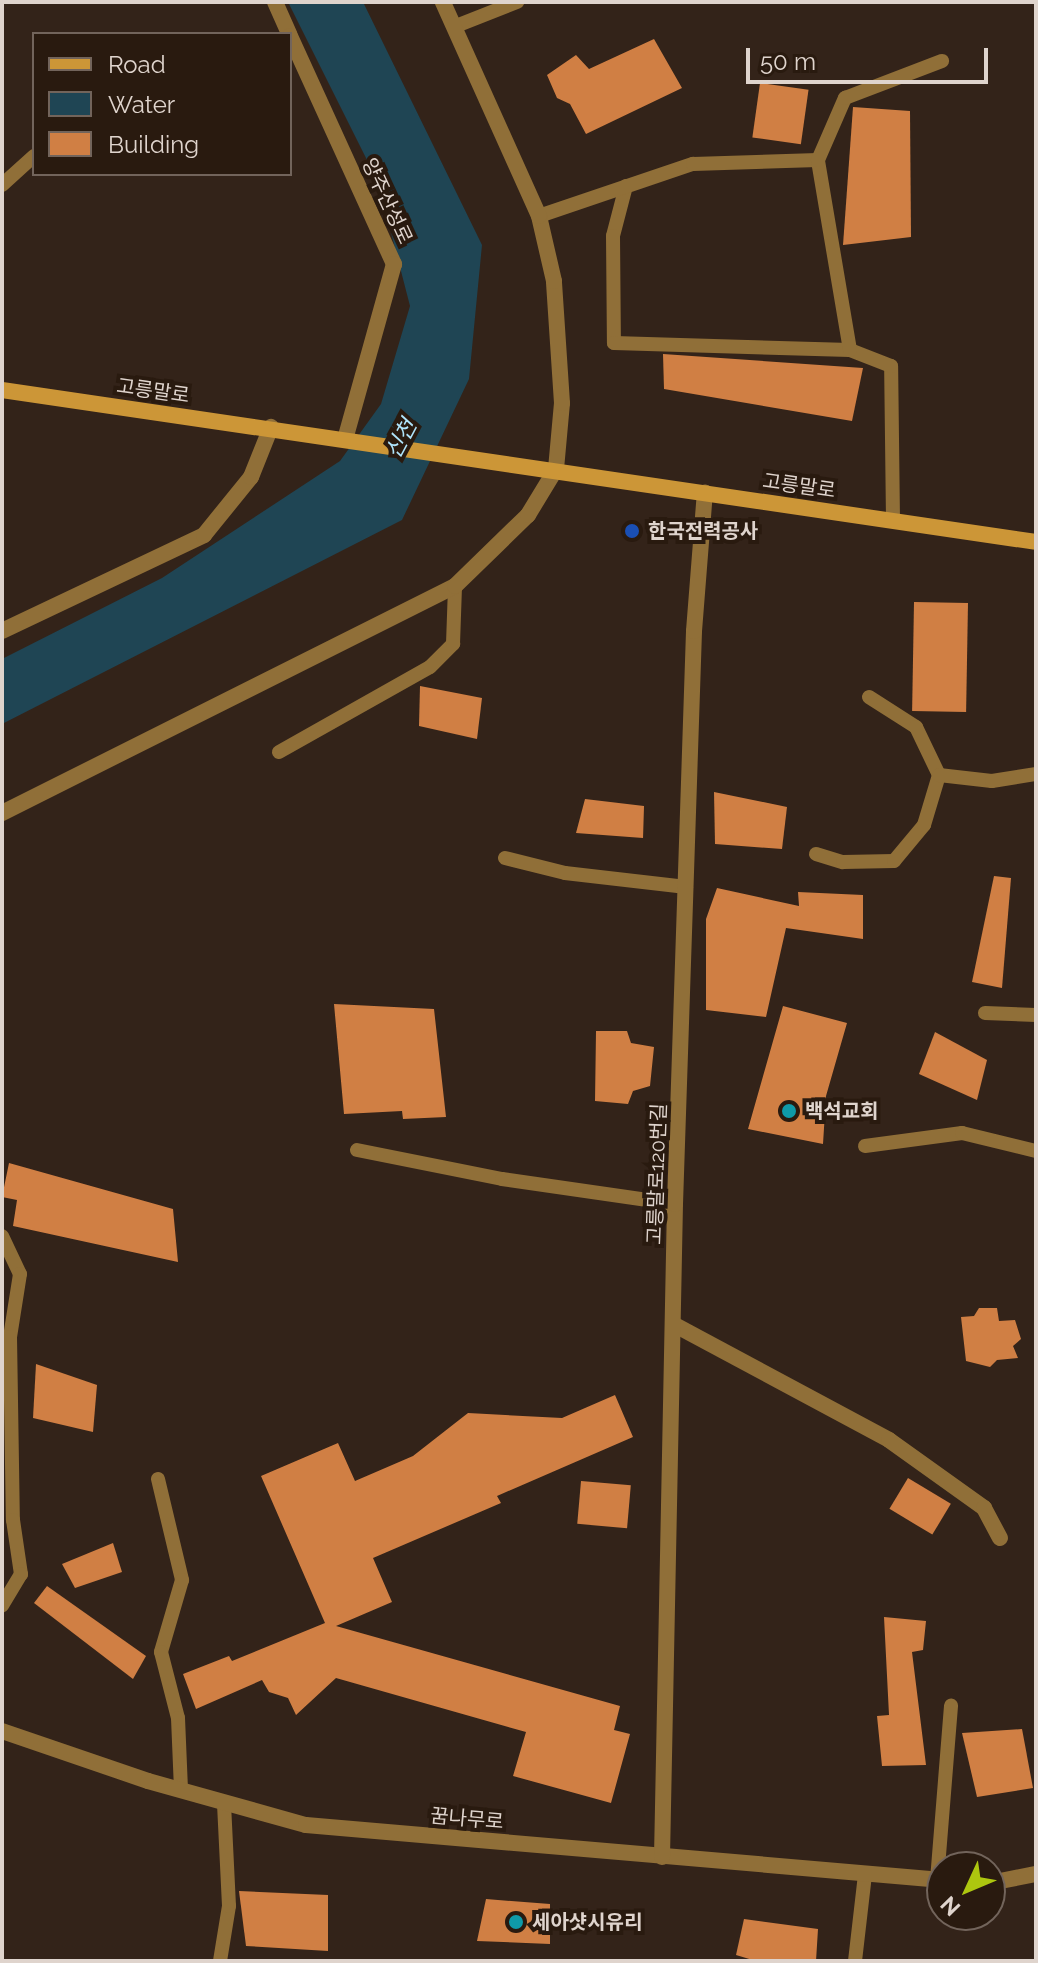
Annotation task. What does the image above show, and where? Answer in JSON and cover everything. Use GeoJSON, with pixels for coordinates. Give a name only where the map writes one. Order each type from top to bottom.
{"type":"FeatureCollection","features":[{"type":"Feature","properties":{"kind":"street","name":"양주산성로"},"geometry":{"type":"LineString","coordinates":[[275,2],[289,32]]}},
{"type":"Feature","properties":{"kind":"street"},"geometry":{"type":"LineString","coordinates":[[2,813],[455,586],[528,515],[556,469],[562,403],[556,311],[539,216],[443,2]]}},
{"type":"Feature","properties":{"kind":"street","name":"양주산성로"},"geometry":{"type":"LineString","coordinates":[[292,39],[394,264],[346,436]]}},
{"type":"Feature","properties":{"kind":"street","name":"고릉말로"},"geometry":{"type":"LineString","coordinates":[[2,390],[346,436],[1036,542]]}},
{"type":"Feature","properties":{"kind":"street"},"geometry":{"type":"LineString","coordinates":[[2,631],[204,535],[251,477],[271,427]]}},
{"type":"Feature","properties":{"kind":"street","name":"고릉말로120번길"},"geometry":{"type":"LineString","coordinates":[[662,1857],[675,1204],[694,631],[705,492]]}},
{"type":"Feature","properties":{"kind":"street"},"geometry":{"type":"LineString","coordinates":[[673,1324],[889,1440],[984,1508],[1000,1538]]}},
{"type":"Feature","properties":{"kind":"street","name":"꿈나무로"},"geometry":{"type":"LineString","coordinates":[[2,1731],[181,1790],[306,1825],[926,1879]]}},
{"type":"Feature","properties":{"kind":"street"},"geometry":{"type":"LineString","coordinates":[[1006,1880],[1036,1874]]}},
{"type":"Feature","properties":{"kind":"lane"},"geometry":{"type":"LineString","coordinates":[[456,26],[517,2]]}},
{"type":"Feature","properties":{"kind":"lane"},"geometry":{"type":"LineString","coordinates":[[850,350],[818,160],[845,98],[942,61]]}},
{"type":"Feature","properties":{"kind":"lane"},"geometry":{"type":"LineString","coordinates":[[2,185],[32,158]]}},
{"type":"Feature","properties":{"kind":"lane"},"geometry":{"type":"LineString","coordinates":[[539,216],[693,164],[818,160]]}},
{"type":"Feature","properties":{"kind":"lane"},"geometry":{"type":"LineString","coordinates":[[626,186],[613,236],[614,343],[850,350],[891,366],[893,520]]}},
{"type":"Feature","properties":{"kind":"lane"},"geometry":{"type":"LineString","coordinates":[[279,752],[430,667],[453,644],[455,586]]}},
{"type":"Feature","properties":{"kind":"lane"},"geometry":{"type":"LineString","coordinates":[[816,854],[843,862],[894,861],[924,825],[939,775],[916,727],[869,697]]}},
{"type":"Feature","properties":{"kind":"lane"},"geometry":{"type":"LineString","coordinates":[[939,775],[992,781],[1036,774]]}},
{"type":"Feature","properties":{"kind":"lane"},"geometry":{"type":"LineString","coordinates":[[505,858],[565,873],[686,887]]}},
{"type":"Feature","properties":{"kind":"lane"},"geometry":{"type":"LineString","coordinates":[[985,1013],[1036,1015]]}},
{"type":"Feature","properties":{"kind":"lane"},"geometry":{"type":"LineString","coordinates":[[865,1146],[962,1133],[1036,1151]]}},
{"type":"Feature","properties":{"kind":"lane"},"geometry":{"type":"LineString","coordinates":[[357,1150],[502,1179],[675,1204]]}},
{"type":"Feature","properties":{"kind":"lane"},"geometry":{"type":"LineString","coordinates":[[2,1236],[20,1274],[10,1337],[13,1520],[21,1574],[2,1606]]}},
{"type":"Feature","properties":{"kind":"lane"},"geometry":{"type":"LineString","coordinates":[[158,1479],[182,1580],[161,1652],[178,1718],[181,1790]]}},
{"type":"Feature","properties":{"kind":"lane"},"geometry":{"type":"LineString","coordinates":[[942,1851],[951,1706]]}},
{"type":"Feature","properties":{"kind":"lane"},"geometry":{"type":"LineString","coordinates":[[220,1961],[229,1906],[224,1802]]}},
{"type":"Feature","properties":{"kind":"lane"},"geometry":{"type":"LineString","coordinates":[[855,1961],[865,1875]]}},
{"type":"Feature","properties":{"kind":"water","name":"신천"},"geometry":{"type":"Polygon","coordinates":[[[288,2],[363,2],[482,245],[469,379],[402,520],[2,724],[2,659],[162,578],[340,461],[381,404],[410,306],[378,182],[288,2]]]}},
{"type":"Feature","properties":{"kind":"building"},"geometry":{"type":"Polygon","coordinates":[[[654,39],[682,88],[586,134],[570,104],[557,98],[547,75],[576,55],[589,69],[654,39]]]}},
{"type":"Feature","properties":{"kind":"building"},"geometry":{"type":"Polygon","coordinates":[[[760,83],[809,90],[801,144],[752,137],[760,83]]]}},
{"type":"Feature","properties":{"kind":"building"},"geometry":{"type":"Polygon","coordinates":[[[853,107],[910,111],[911,237],[843,245],[853,107]]]}},
{"type":"Feature","properties":{"kind":"building"},"geometry":{"type":"Polygon","coordinates":[[[663,354],[863,368],[852,421],[664,389],[663,354]]]}},
{"type":"Feature","properties":{"kind":"building"},"geometry":{"type":"Polygon","coordinates":[[[914,602],[968,603],[966,712],[912,711],[914,602]]]}},
{"type":"Feature","properties":{"kind":"building"},"geometry":{"type":"Polygon","coordinates":[[[420,686],[482,698],[477,739],[419,726],[420,686]]]}},
{"type":"Feature","properties":{"kind":"building"},"geometry":{"type":"Polygon","coordinates":[[[714,792],[787,807],[782,849],[715,844],[714,792]]]}},
{"type":"Feature","properties":{"kind":"building"},"geometry":{"type":"Polygon","coordinates":[[[585,799],[644,806],[643,838],[576,833],[585,799]]]}},
{"type":"Feature","properties":{"kind":"building"},"geometry":{"type":"Polygon","coordinates":[[[994,876],[1011,878],[1002,988],[972,982],[994,876]]]}},
{"type":"Feature","properties":{"kind":"building"},"geometry":{"type":"Polygon","coordinates":[[[717,888],[799,906],[798,892],[863,895],[863,939],[786,928],[766,1017],[706,1010],[706,919],[717,888]]]}},
{"type":"Feature","properties":{"kind":"building"},"geometry":{"type":"Polygon","coordinates":[[[334,1004],[434,1009],[446,1117],[403,1119],[402,1111],[344,1114],[334,1004]]]}},
{"type":"Feature","properties":{"kind":"building"},"geometry":{"type":"Polygon","coordinates":[[[783,1006],[847,1023],[826,1096],[823,1144],[748,1129],[783,1006]]]}},
{"type":"Feature","properties":{"kind":"building"},"geometry":{"type":"Polygon","coordinates":[[[596,1031],[627,1031],[631,1043],[654,1047],[650,1086],[633,1091],[628,1104],[595,1101],[596,1031]]]}},
{"type":"Feature","properties":{"kind":"building"},"geometry":{"type":"Polygon","coordinates":[[[935,1032],[987,1060],[977,1100],[919,1074],[935,1032]]]}},
{"type":"Feature","properties":{"kind":"building"},"geometry":{"type":"Polygon","coordinates":[[[9,1163],[173,1209],[178,1262],[13,1226],[17,1200],[2,1197],[9,1163]]]}},
{"type":"Feature","properties":{"kind":"building"},"geometry":{"type":"Polygon","coordinates":[[[979,1308],[997,1308],[999,1321],[1015,1320],[1021,1339],[1013,1346],[1018,1358],[997,1360],[990,1367],[966,1361],[961,1317],[974,1316],[979,1308]]]}},
{"type":"Feature","properties":{"kind":"building"},"geometry":{"type":"Polygon","coordinates":[[[36,1364],[97,1385],[93,1432],[33,1418],[36,1364]]]}},
{"type":"Feature","properties":{"kind":"building"},"geometry":{"type":"Polygon","coordinates":[[[615,1395],[633,1437],[497,1496],[501,1503],[373,1558],[392,1602],[336,1626],[620,1706],[614,1730],[630,1734],[611,1803],[513,1776],[526,1732],[336,1678],[296,1715],[288,1698],[269,1692],[262,1680],[196,1709],[183,1674],[229,1656],[232,1661],[325,1623],[261,1476],[338,1443],[355,1481],[413,1456],[468,1413],[562,1418],[615,1395]]]}},
{"type":"Feature","properties":{"kind":"building"},"geometry":{"type":"Polygon","coordinates":[[[908,1478],[951,1504],[932,1535],[889,1509],[908,1478]]]}},
{"type":"Feature","properties":{"kind":"building"},"geometry":{"type":"Polygon","coordinates":[[[581,1481],[631,1485],[627,1528],[577,1524],[581,1481]]]}},
{"type":"Feature","properties":{"kind":"building"},"geometry":{"type":"Polygon","coordinates":[[[113,1543],[122,1572],[75,1588],[62,1564],[113,1543]]]}},
{"type":"Feature","properties":{"kind":"building"},"geometry":{"type":"Polygon","coordinates":[[[47,1586],[146,1656],[133,1679],[34,1603],[47,1586]]]}},
{"type":"Feature","properties":{"kind":"building"},"geometry":{"type":"Polygon","coordinates":[[[884,1617],[926,1621],[923,1650],[912,1652],[926,1765],[882,1766],[877,1716],[889,1715],[884,1617]]]}},
{"type":"Feature","properties":{"kind":"building"},"geometry":{"type":"Polygon","coordinates":[[[1022,1729],[1033,1788],[977,1797],[962,1733],[1022,1729]]]}},
{"type":"Feature","properties":{"kind":"building"},"geometry":{"type":"Polygon","coordinates":[[[239,1891],[328,1895],[328,1951],[246,1946],[239,1891]]]}},
{"type":"Feature","properties":{"kind":"building","name":"세아샷시유리"},"geometry":{"type":"Polygon","coordinates":[[[486,1899],[550,1904],[550,1944],[477,1941],[486,1899]]]}},
{"type":"Feature","properties":{"kind":"building"},"geometry":{"type":"Polygon","coordinates":[[[744,1919],[818,1929],[816,1961],[756,1961],[736,1955],[744,1919]]]}},
{"type":"Feature","properties":{"kind":"place","name":"한국전력공사"},"geometry":{"type":"Point","coordinates":[632,531]}},
{"type":"Feature","properties":{"kind":"place","name":"백석교회"},"geometry":{"type":"Point","coordinates":[789,1111]}},
{"type":"Feature","properties":{"kind":"place","name":"세아샷시유리"},"geometry":{"type":"Point","coordinates":[516,1922]}}]}
